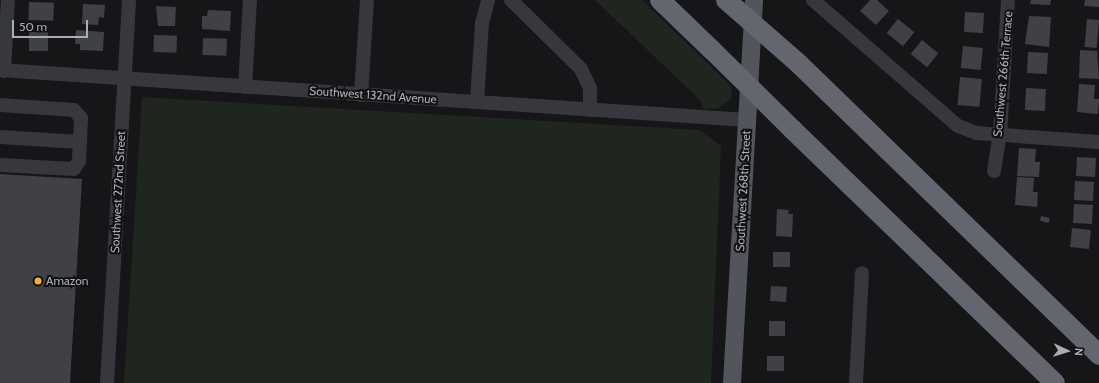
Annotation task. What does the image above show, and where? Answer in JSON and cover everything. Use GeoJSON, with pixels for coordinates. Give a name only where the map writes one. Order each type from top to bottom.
{"type":"FeatureCollection","features":[{"type":"Feature","properties":{"kind":"highway"},"geometry":{"type":"LineString","coordinates":[[660,0],[1055,383]]}},
{"type":"Feature","properties":{"kind":"highway"},"geometry":{"type":"LineString","coordinates":[[726,0],[799,64],[1099,355]]}},
{"type":"Feature","properties":{"kind":"main road","name":"Southwest 268th Street"},"geometry":{"type":"LineString","coordinates":[[732,383],[754,0]]}},
{"type":"Feature","properties":{"kind":"street"},"geometry":{"type":"LineString","coordinates":[[2,71],[8,0]]}},
{"type":"Feature","properties":{"kind":"street","name":"Southwest 272nd Street"},"geometry":{"type":"LineString","coordinates":[[107,383],[129,0]]}},
{"type":"Feature","properties":{"kind":"street"},"geometry":{"type":"LineString","coordinates":[[245,87],[250,0]]}},
{"type":"Feature","properties":{"kind":"street"},"geometry":{"type":"LineString","coordinates":[[361,95],[367,0]]}},
{"type":"Feature","properties":{"kind":"street"},"geometry":{"type":"LineString","coordinates":[[477,102],[482,22],[488,0]]}},
{"type":"Feature","properties":{"kind":"street"},"geometry":{"type":"LineString","coordinates":[[511,0],[581,69],[590,88],[590,110]]}},
{"type":"Feature","properties":{"kind":"street"},"geometry":{"type":"LineString","coordinates":[[813,0],[958,126],[976,134],[1099,142]]}},
{"type":"Feature","properties":{"kind":"street","name":"Southwest 266th Terrace"},"geometry":{"type":"LineString","coordinates":[[994,171],[1000,135],[1008,0]]}},
{"type":"Feature","properties":{"kind":"street","name":"Southwest 132nd Avenue"},"geometry":{"type":"LineString","coordinates":[[2,71],[747,120]]}},
{"type":"Feature","properties":{"kind":"street"},"geometry":{"type":"LineString","coordinates":[[0,105],[78,111],[81,118],[78,164],[72,170],[0,165]]}},
{"type":"Feature","properties":{"kind":"street"},"geometry":{"type":"LineString","coordinates":[[0,137],[80,142]]}},
{"type":"Feature","properties":{"kind":"street"},"geometry":{"type":"LineString","coordinates":[[856,383],[862,273]]}},
{"type":"Feature","properties":{"kind":"shaded area"},"geometry":{"type":"Polygon","coordinates":[[[595,0],[642,0],[732,87],[731,99],[718,108],[703,109],[700,100],[595,0]]]}},
{"type":"Feature","properties":{"kind":"shaded area"},"geometry":{"type":"Polygon","coordinates":[[[142,97],[699,130],[721,146],[711,383],[124,383],[142,97]]]}},
{"type":"Feature","properties":{"kind":"building"},"geometry":{"type":"Polygon","coordinates":[[[870,0],[877,0],[889,11],[876,25],[860,11],[870,0]]]}},
{"type":"Feature","properties":{"kind":"building"},"geometry":{"type":"Polygon","coordinates":[[[1031,0],[1051,0],[1050,5],[1030,4],[1031,0]]]}},
{"type":"Feature","properties":{"kind":"building"},"geometry":{"type":"Polygon","coordinates":[[[1085,0],[1099,0],[1099,7],[1084,6],[1085,0]]]}},
{"type":"Feature","properties":{"kind":"building"},"geometry":{"type":"Polygon","coordinates":[[[29,2],[54,3],[53,21],[28,20],[29,2]]]}},
{"type":"Feature","properties":{"kind":"building"},"geometry":{"type":"Polygon","coordinates":[[[83,4],[105,5],[104,18],[99,17],[98,25],[82,24],[83,4]]]}},
{"type":"Feature","properties":{"kind":"building"},"geometry":{"type":"Polygon","coordinates":[[[156,6],[176,7],[175,26],[158,26],[156,6]]]}},
{"type":"Feature","properties":{"kind":"building"},"geometry":{"type":"Polygon","coordinates":[[[208,10],[231,11],[230,31],[202,29],[202,16],[207,16],[208,10]]]}},
{"type":"Feature","properties":{"kind":"building"},"geometry":{"type":"Polygon","coordinates":[[[965,12],[984,13],[983,33],[964,32],[965,12]]]}},
{"type":"Feature","properties":{"kind":"building"},"geometry":{"type":"Polygon","coordinates":[[[1029,16],[1051,17],[1049,47],[1025,44],[1029,16]]]}},
{"type":"Feature","properties":{"kind":"building"},"geometry":{"type":"Polygon","coordinates":[[[898,19],[914,32],[903,46],[887,33],[898,19]]]}},
{"type":"Feature","properties":{"kind":"building"},"geometry":{"type":"Polygon","coordinates":[[[1087,19],[1099,20],[1097,48],[1085,47],[1087,19]]]}},
{"type":"Feature","properties":{"kind":"building"},"geometry":{"type":"Polygon","coordinates":[[[76,30],[104,32],[103,51],[80,50],[80,44],[75,44],[76,30]]]}},
{"type":"Feature","properties":{"kind":"building"},"geometry":{"type":"Polygon","coordinates":[[[29,32],[48,32],[48,51],[29,51],[29,32]]]}},
{"type":"Feature","properties":{"kind":"building"},"geometry":{"type":"Polygon","coordinates":[[[154,35],[177,36],[176,53],[153,52],[154,35]]]}},
{"type":"Feature","properties":{"kind":"building"},"geometry":{"type":"Polygon","coordinates":[[[203,38],[227,39],[226,56],[202,55],[203,38]]]}},
{"type":"Feature","properties":{"kind":"building"},"geometry":{"type":"Polygon","coordinates":[[[922,40],[938,53],[927,67],[911,54],[922,40]]]}},
{"type":"Feature","properties":{"kind":"building"},"geometry":{"type":"Polygon","coordinates":[[[963,46],[983,48],[981,70],[961,68],[963,46]]]}},
{"type":"Feature","properties":{"kind":"building"},"geometry":{"type":"Polygon","coordinates":[[[1080,50],[1097,51],[1099,79],[1079,78],[1080,50]]]}},
{"type":"Feature","properties":{"kind":"building"},"geometry":{"type":"Polygon","coordinates":[[[1028,52],[1048,53],[1047,74],[1027,73],[1028,52]]]}},
{"type":"Feature","properties":{"kind":"building"},"geometry":{"type":"Polygon","coordinates":[[[960,77],[982,79],[979,107],[958,105],[960,77]]]}},
{"type":"Feature","properties":{"kind":"building"},"geometry":{"type":"Polygon","coordinates":[[[1079,84],[1095,85],[1094,99],[1099,99],[1098,114],[1077,112],[1079,84]]]}},
{"type":"Feature","properties":{"kind":"building"},"geometry":{"type":"Polygon","coordinates":[[[1026,88],[1046,89],[1045,111],[1025,110],[1026,88]]]}},
{"type":"Feature","properties":{"kind":"building"},"geometry":{"type":"Polygon","coordinates":[[[1019,148],[1036,149],[1035,162],[1040,162],[1039,177],[1017,176],[1019,148]]]}},
{"type":"Feature","properties":{"kind":"building"},"geometry":{"type":"Polygon","coordinates":[[[1077,157],[1096,158],[1095,177],[1076,176],[1077,157]]]}},
{"type":"Feature","properties":{"kind":"building","name":"Amazon"},"geometry":{"type":"Polygon","coordinates":[[[0,174],[82,179],[70,383],[0,383],[0,174]]]}},
{"type":"Feature","properties":{"kind":"building"},"geometry":{"type":"Polygon","coordinates":[[[1017,177],[1034,178],[1033,192],[1038,192],[1037,207],[1015,205],[1017,177]]]}},
{"type":"Feature","properties":{"kind":"building"},"geometry":{"type":"Polygon","coordinates":[[[1075,181],[1094,182],[1093,201],[1074,200],[1075,181]]]}},
{"type":"Feature","properties":{"kind":"building"},"geometry":{"type":"Polygon","coordinates":[[[1074,204],[1093,205],[1092,224],[1073,223],[1074,204]]]}},
{"type":"Feature","properties":{"kind":"building"},"geometry":{"type":"Polygon","coordinates":[[[777,209],[789,210],[788,214],[793,214],[792,237],[776,236],[777,209]]]}},
{"type":"Feature","properties":{"kind":"building"},"geometry":{"type":"Polygon","coordinates":[[[1041,216],[1050,218],[1049,223],[1040,221],[1041,216]]]}},
{"type":"Feature","properties":{"kind":"building"},"geometry":{"type":"Polygon","coordinates":[[[1072,228],[1091,230],[1089,249],[1070,247],[1072,228]]]}},
{"type":"Feature","properties":{"kind":"building"},"geometry":{"type":"Polygon","coordinates":[[[773,252],[790,252],[790,267],[773,267],[773,252]]]}},
{"type":"Feature","properties":{"kind":"building"},"geometry":{"type":"Polygon","coordinates":[[[771,286],[787,287],[786,302],[770,301],[771,286]]]}},
{"type":"Feature","properties":{"kind":"building"},"geometry":{"type":"Polygon","coordinates":[[[769,321],[785,321],[785,336],[769,336],[769,321]]]}},
{"type":"Feature","properties":{"kind":"building"},"geometry":{"type":"Polygon","coordinates":[[[767,356],[784,356],[784,371],[767,371],[767,356]]]}},
{"type":"Feature","properties":{"kind":"place","name":"Amazon"},"geometry":{"type":"Point","coordinates":[38,281]}}]}
